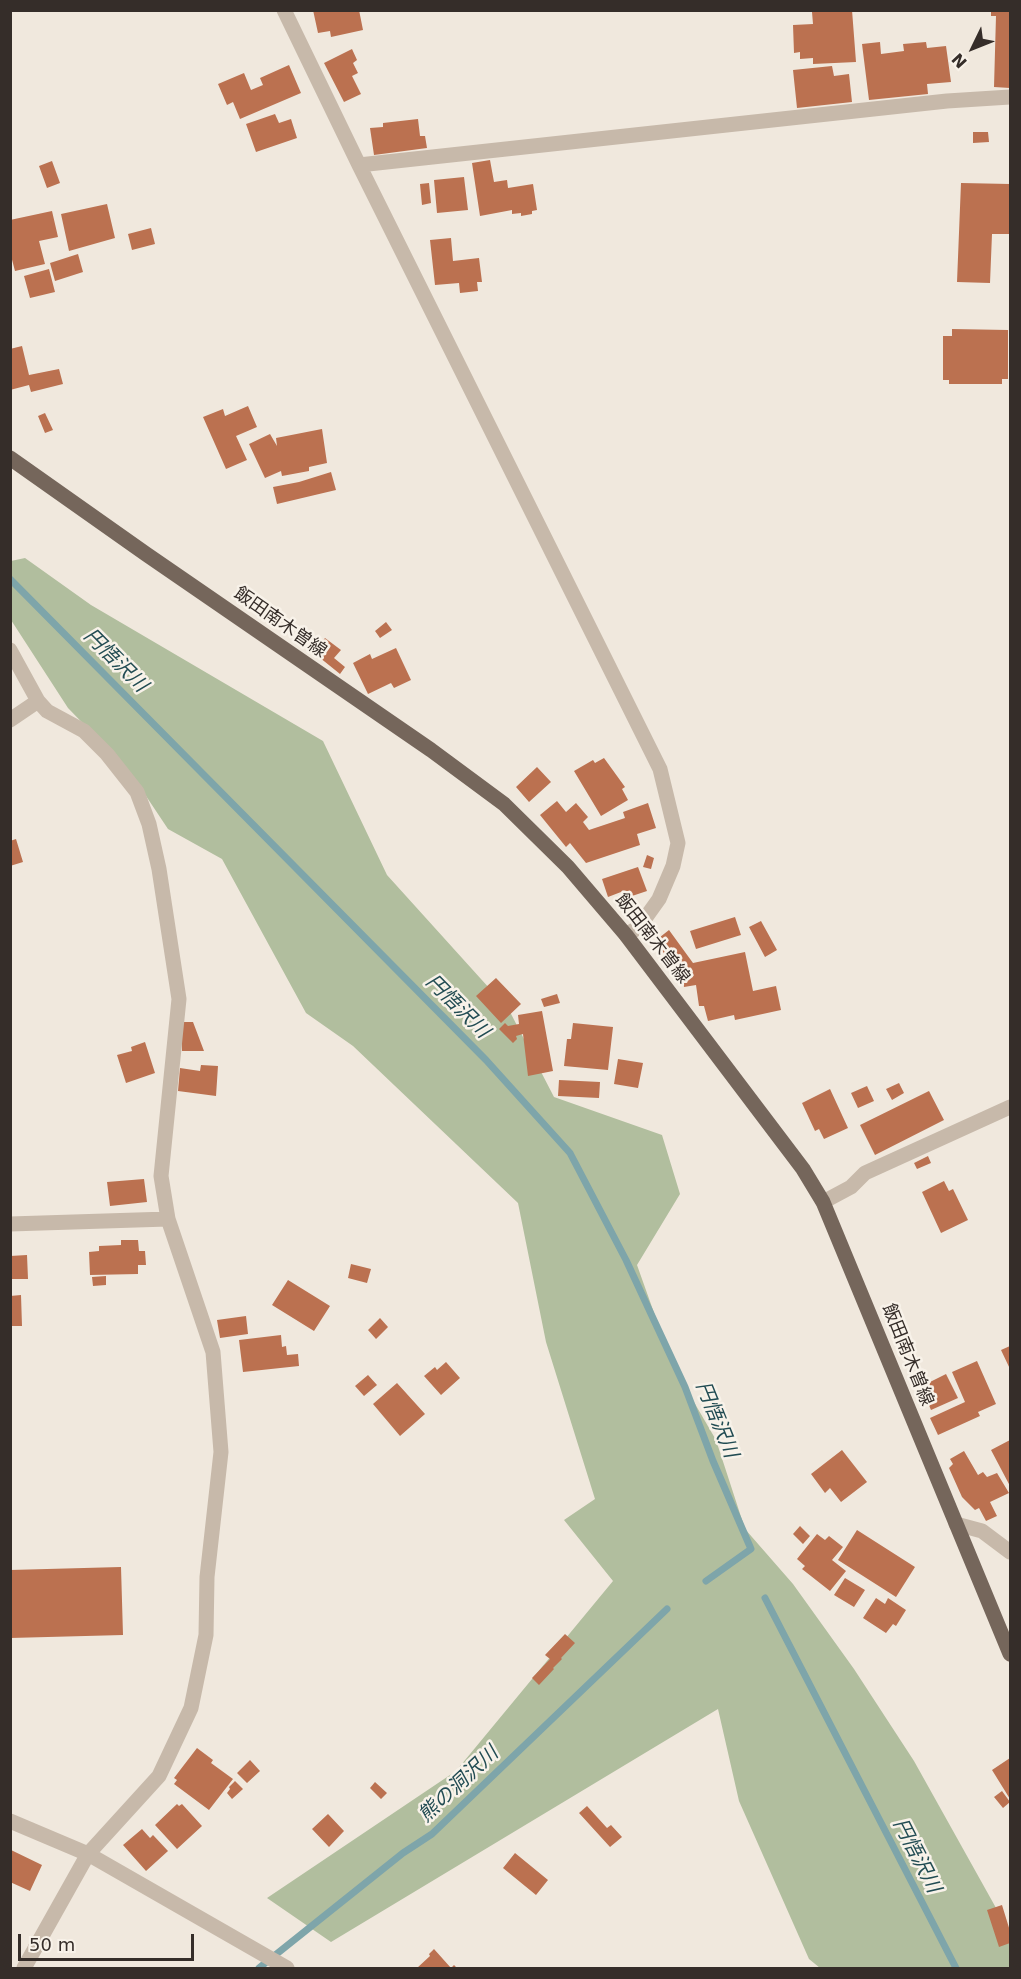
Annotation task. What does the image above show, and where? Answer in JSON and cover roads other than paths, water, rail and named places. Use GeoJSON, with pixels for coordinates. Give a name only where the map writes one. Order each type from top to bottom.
{"type":"FeatureCollection","features":[{"type":"Feature","properties":{"kind":"main road","name":"飯田南木曽線"},"geometry":{"type":"LineString","coordinates":[[10,458],[146,555],[431,750],[504,804],[568,867],[626,936],[802,1169],[823,1202],[1011,1654]]}},
{"type":"Feature","properties":{"kind":"street"},"geometry":{"type":"LineString","coordinates":[[284,10],[660,769],[678,843],[673,866],[659,899],[639,927],[626,936]]}},
{"type":"Feature","properties":{"kind":"street"},"geometry":{"type":"LineString","coordinates":[[359,165],[936,102],[1011,97]]}},
{"type":"Feature","properties":{"kind":"street"},"geometry":{"type":"LineString","coordinates":[[10,650],[38,702],[46,711],[84,731],[107,754],[137,792],[149,824],[159,869],[179,999],[161,1176],[168,1219],[213,1352],[221,1452],[207,1577],[206,1635],[191,1708],[159,1776],[88,1854],[24,1968]]}},
{"type":"Feature","properties":{"kind":"street"},"geometry":{"type":"LineString","coordinates":[[10,720],[38,702]]}},
{"type":"Feature","properties":{"kind":"street"},"geometry":{"type":"LineString","coordinates":[[823,1202],[850,1187],[865,1173],[1011,1107]]}},
{"type":"Feature","properties":{"kind":"street"},"geometry":{"type":"LineString","coordinates":[[10,1224],[168,1219]]}},
{"type":"Feature","properties":{"kind":"street"},"geometry":{"type":"LineString","coordinates":[[956,1524],[982,1531],[1011,1552]]}},
{"type":"Feature","properties":{"kind":"street"},"geometry":{"type":"LineString","coordinates":[[10,1821],[88,1854],[287,1968]]}},
{"type":"Feature","properties":{"kind":"waterway","name":"円悟沢川"},"geometry":{"type":"LineString","coordinates":[[10,579],[486,1060],[570,1153],[626,1260],[685,1387],[713,1461],[751,1549],[706,1581]]}},
{"type":"Feature","properties":{"kind":"waterway","name":"円悟沢川"},"geometry":{"type":"LineString","coordinates":[[765,1598],[956,1968]]}},
{"type":"Feature","properties":{"kind":"waterway","name":"熊の洞沢川"},"geometry":{"type":"LineString","coordinates":[[259,1968],[403,1853],[432,1834],[667,1609]]}}]}
